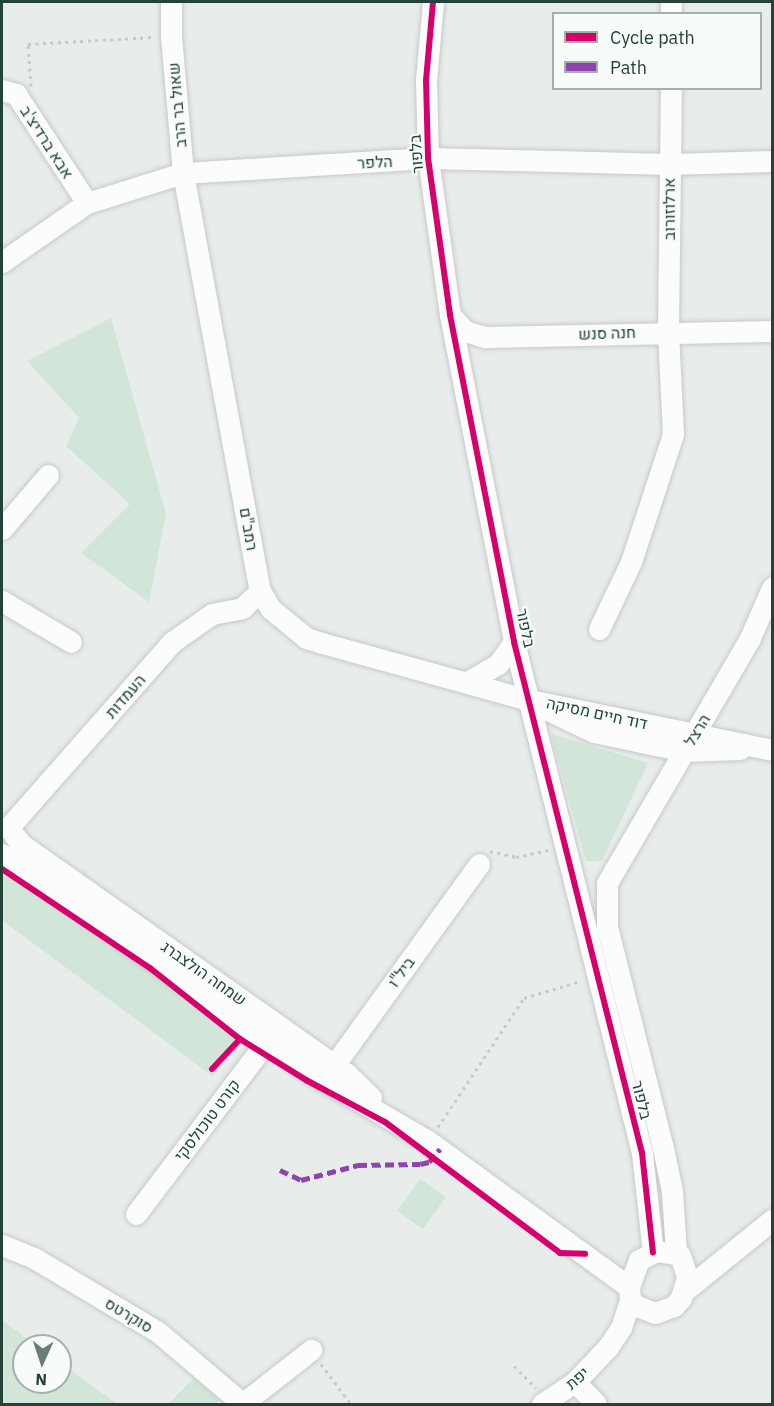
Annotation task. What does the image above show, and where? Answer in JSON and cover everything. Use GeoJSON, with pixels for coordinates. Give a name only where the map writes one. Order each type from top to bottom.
{"type":"FeatureCollection","features":[{"type":"Feature","properties":{"kind":"street","name":"שאול בר הרב"},"geometry":{"type":"LineString","coordinates":[[171,2],[171,36],[183,173]]}},
{"type":"Feature","properties":{"kind":"street","name":"בלפור"},"geometry":{"type":"LineString","coordinates":[[432,2],[426,80],[428,158],[450,315],[514,642],[642,1153],[646,1256]]}},
{"type":"Feature","properties":{"kind":"street","name":"ארלוזורוב"},"geometry":{"type":"LineString","coordinates":[[599,629],[631,561],[673,434],[668,330],[671,90]]}},
{"type":"Feature","properties":{"kind":"street","name":"אבא ברדיצ'ב"},"geometry":{"type":"LineString","coordinates":[[9,92],[87,203]]}},
{"type":"Feature","properties":{"kind":"street","name":"הלפר"},"geometry":{"type":"LineString","coordinates":[[2,262],[87,203],[183,173],[428,158],[669,164],[772,161]]}},
{"type":"Feature","properties":{"kind":"street","name":"רמב\"ם"},"geometry":{"type":"LineString","coordinates":[[183,173],[260,591],[271,609],[306,638],[529,699]]}},
{"type":"Feature","properties":{"kind":"street","name":"חנה סנש"},"geometry":{"type":"LineString","coordinates":[[450,315],[465,331],[485,337],[668,330],[772,330]]}},
{"type":"Feature","properties":{"kind":"street"},"geometry":{"type":"LineString","coordinates":[[2,529],[48,475]]}},
{"type":"Feature","properties":{"kind":"street","name":"הרצל"},"geometry":{"type":"LineString","coordinates":[[613,868],[750,638],[772,588]]}},
{"type":"Feature","properties":{"kind":"street","name":"העמדות"},"geometry":{"type":"LineString","coordinates":[[2,854],[13,847],[8,830],[172,642],[212,614],[242,608],[260,591]]}},
{"type":"Feature","properties":{"kind":"street"},"geometry":{"type":"LineString","coordinates":[[2,601],[71,642]]}},
{"type":"Feature","properties":{"kind":"street"},"geometry":{"type":"LineString","coordinates":[[467,682],[498,664],[514,642]]}},
{"type":"Feature","properties":{"kind":"street","name":"דוד חיים מסיקה"},"geometry":{"type":"LineString","coordinates":[[529,699],[690,742],[752,746],[772,750]]}},
{"type":"Feature","properties":{"kind":"street","name":"שמחה הולצברג"},"geometry":{"type":"LineString","coordinates":[[8,830],[21,844],[272,1034]]}},
{"type":"Feature","properties":{"kind":"street","name":"שמחה הולצברג"},"geometry":{"type":"LineString","coordinates":[[2,854],[428,1141],[585,1254],[629,1294]]}},
{"type":"Feature","properties":{"kind":"street","name":"ביל\"ו"},"geometry":{"type":"LineString","coordinates":[[328,1072],[479,864]]}},
{"type":"Feature","properties":{"kind":"street","name":"בלפור"},"geometry":{"type":"LineString","coordinates":[[613,868],[604,900],[607,926],[663,1148],[680,1255]]}},
{"type":"Feature","properties":{"kind":"street","name":"קורט טוכולסקי"},"geometry":{"type":"LineString","coordinates":[[136,1214],[272,1034]]}},
{"type":"Feature","properties":{"kind":"street"},"geometry":{"type":"LineString","coordinates":[[722,1257],[693,1262],[680,1255],[646,1256],[629,1294],[651,1312],[668,1310],[684,1291],[704,1279],[722,1257],[772,1220]]}},
{"type":"Feature","properties":{"kind":"street","name":"סוקרטס"},"geometry":{"type":"LineString","coordinates":[[2,1245],[34,1258],[158,1332],[243,1404]]}},
{"type":"Feature","properties":{"kind":"street","name":"שמחה הולצברג"},"geometry":{"type":"LineString","coordinates":[[585,1254],[646,1256]]}},
{"type":"Feature","properties":{"kind":"street"},"geometry":{"type":"LineString","coordinates":[[680,1255],[684,1291]]}},
{"type":"Feature","properties":{"kind":"street","name":"יפת"},"geometry":{"type":"LineString","coordinates":[[545,1403],[574,1382],[608,1347],[621,1328],[629,1294]]}},
{"type":"Feature","properties":{"kind":"street","name":"יפת"},"geometry":{"type":"LineString","coordinates":[[608,1347],[636,1330],[651,1312]]}},
{"type":"Feature","properties":{"kind":"street"},"geometry":{"type":"LineString","coordinates":[[243,1404],[311,1350]]}},
{"type":"Feature","properties":{"kind":"street"},"geometry":{"type":"LineString","coordinates":[[574,1382],[596,1404]]}},
{"type":"Feature","properties":{"kind":"path"},"geometry":{"type":"LineString","coordinates":[[9,92],[31,92],[28,44],[171,36]]}},
{"type":"Feature","properties":{"kind":"path"},"geometry":{"type":"LineString","coordinates":[[479,864],[489,850],[516,857],[564,846]]}},
{"type":"Feature","properties":{"kind":"path"},"geometry":{"type":"LineString","coordinates":[[428,1141],[524,998],[597,977]]}},
{"type":"Feature","properties":{"kind":"path"},"geometry":{"type":"LineString","coordinates":[[311,1350],[351,1404]]}},
{"type":"Feature","properties":{"kind":"path"},"geometry":{"type":"LineString","coordinates":[[514,1366],[545,1403]]}},
{"type":"Feature","properties":{"kind":"green space"},"geometry":{"type":"Polygon","coordinates":[[[111,318],[166,514],[149,602],[81,553],[130,504],[66,446],[79,418],[27,361],[111,318]]]}},
{"type":"Feature","properties":{"kind":"green space"},"geometry":{"type":"Polygon","coordinates":[[[551,734],[648,763],[602,861],[586,861],[551,734]]]}},
{"type":"Feature","properties":{"kind":"green space"},"geometry":{"type":"Polygon","coordinates":[[[2,857],[249,1036],[212,1076],[2,920],[2,857]]]}},
{"type":"Feature","properties":{"kind":"green space"},"geometry":{"type":"Polygon","coordinates":[[[420,1179],[446,1197],[423,1229],[397,1211],[420,1179]]]}},
{"type":"Feature","properties":{"kind":"green space"},"geometry":{"type":"Polygon","coordinates":[[[2,1320],[21,1334],[12,1334],[12,1394],[72,1394],[72,1371],[117,1404],[2,1404],[2,1320]]]}},
{"type":"Feature","properties":{"kind":"green space"},"geometry":{"type":"Polygon","coordinates":[[[194,1378],[220,1400],[215,1404],[168,1404],[194,1378]]]}},
{"type":"Feature","properties":{"kind":"marked path"},"geometry":{"type":"LineString","coordinates":[[280,1170],[301,1180],[358,1165],[429,1162],[440,1149]]}},
{"type":"Feature","properties":{"kind":"cycle path"},"geometry":{"type":"LineString","coordinates":[[433,2],[426,80],[428,158],[450,315],[514,642],[642,1153],[653,1252]]}},
{"type":"Feature","properties":{"kind":"cycle path"},"geometry":{"type":"LineString","coordinates":[[2,869],[150,968],[240,1039],[212,1069]]}},
{"type":"Feature","properties":{"kind":"cycle path"},"geometry":{"type":"LineString","coordinates":[[240,1039],[306,1080],[385,1122],[560,1253],[585,1254]]}}]}
